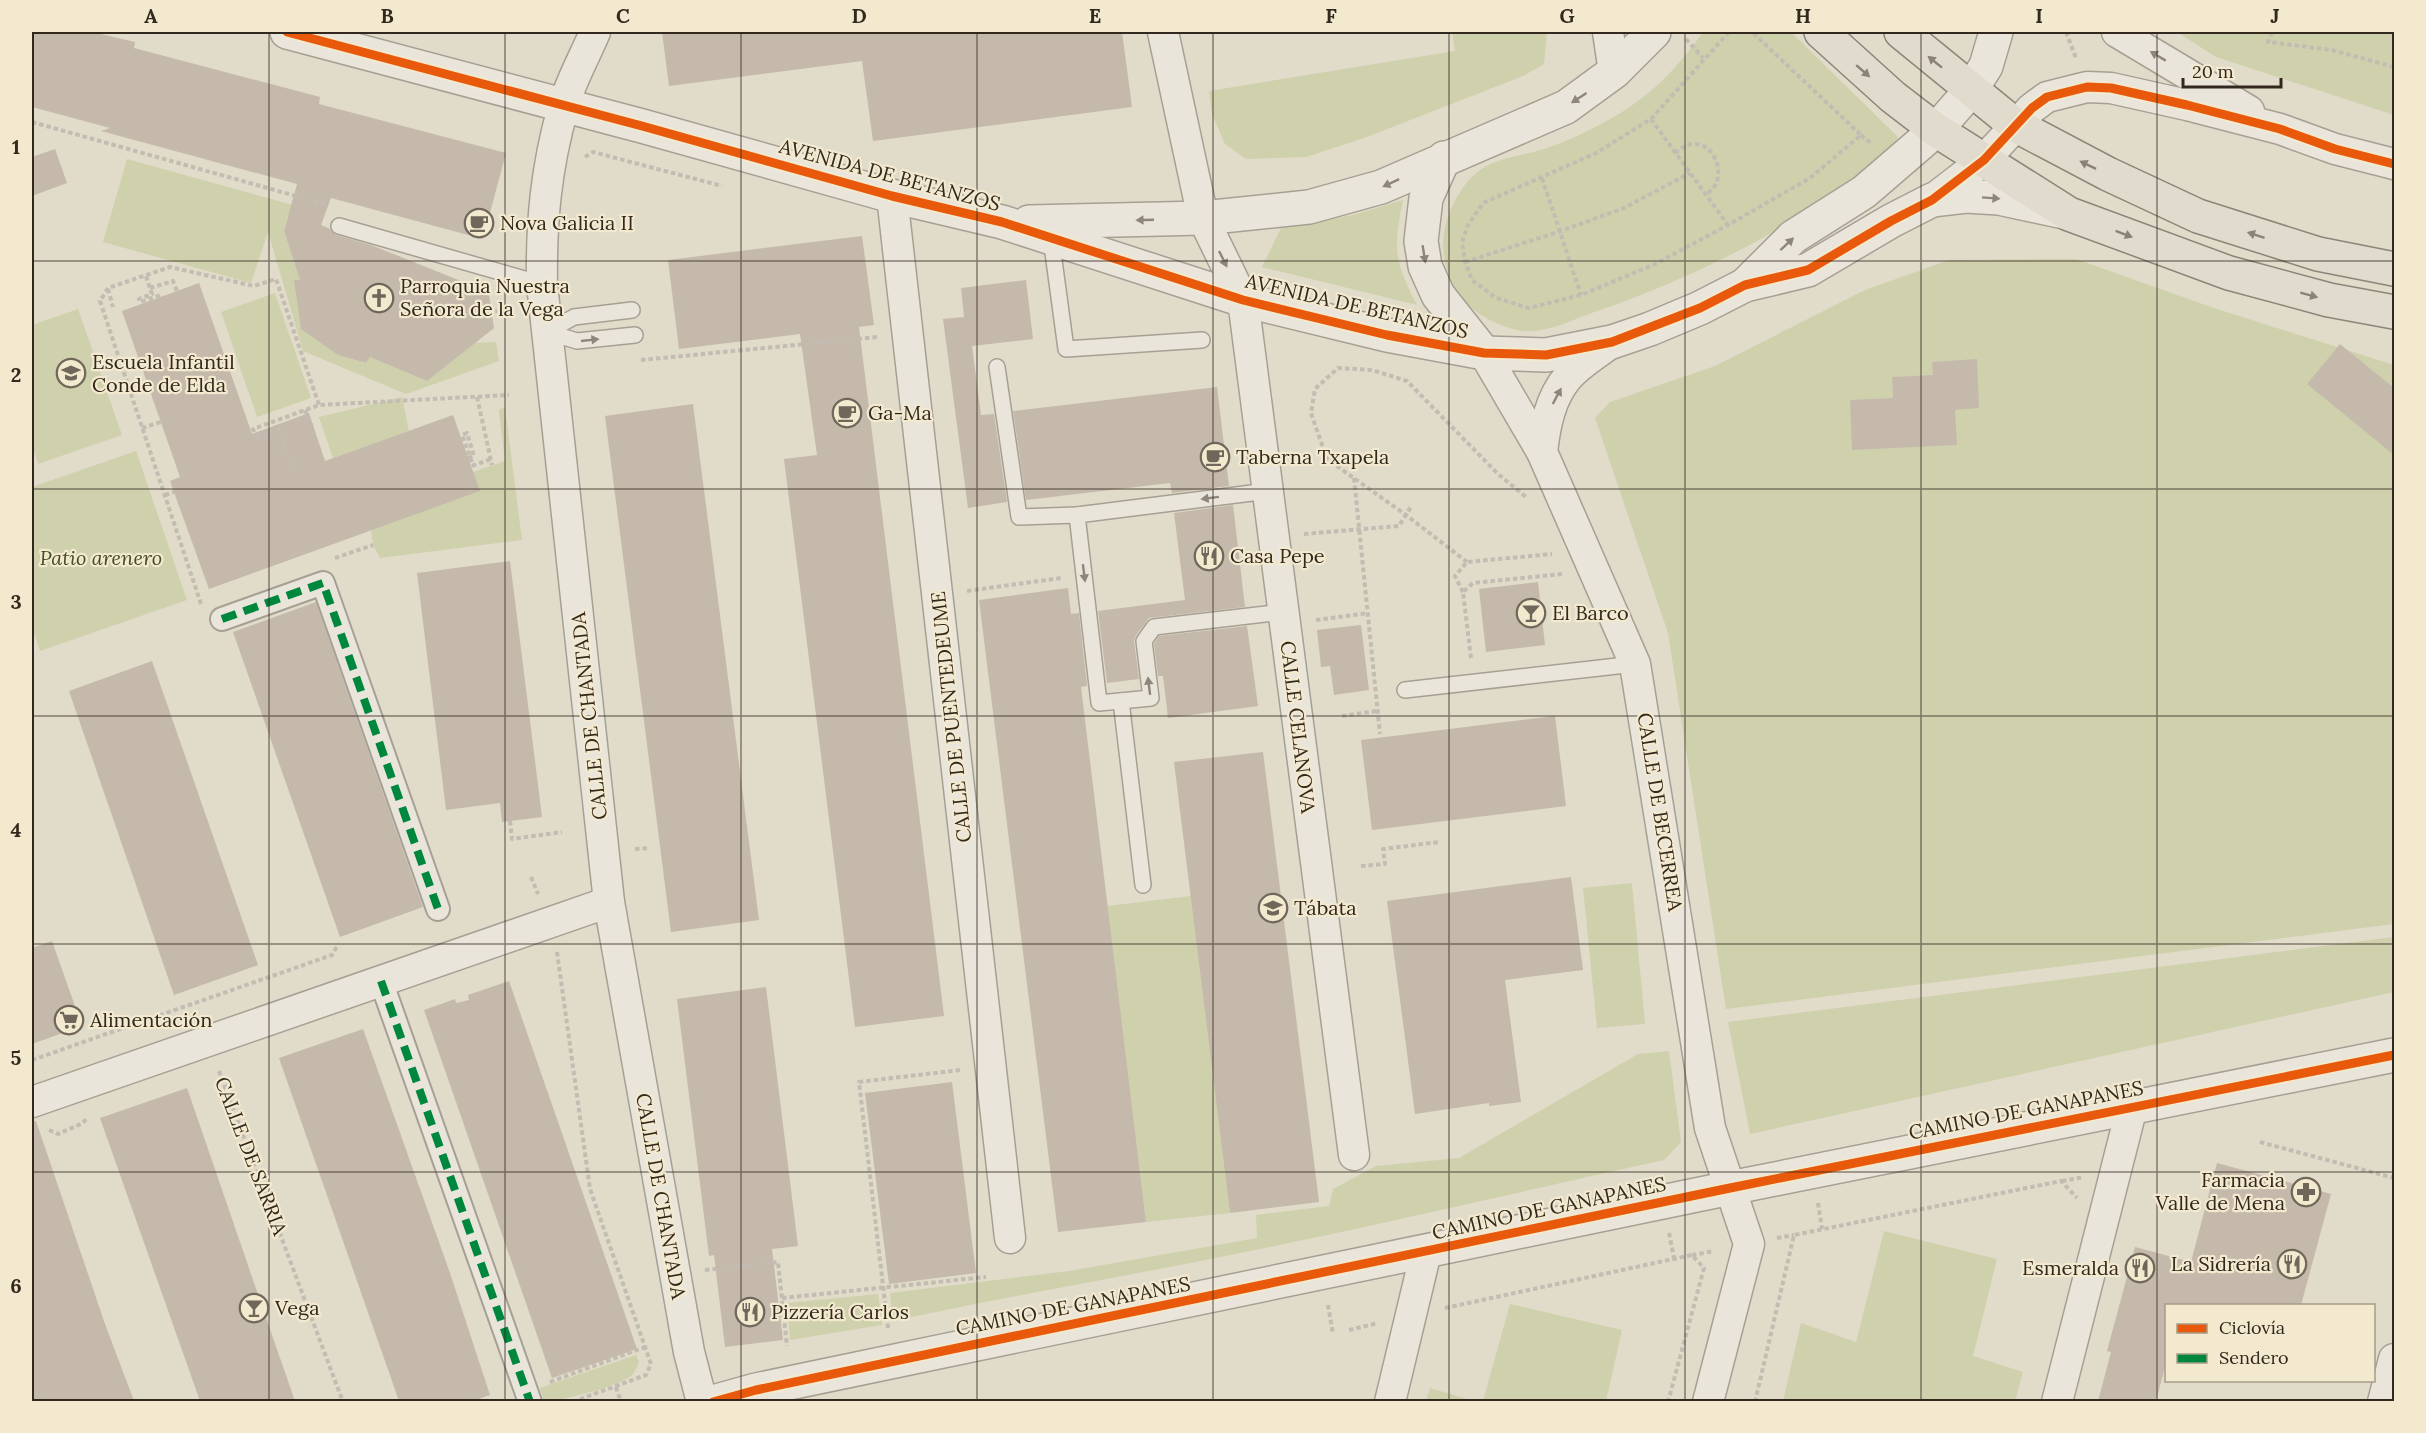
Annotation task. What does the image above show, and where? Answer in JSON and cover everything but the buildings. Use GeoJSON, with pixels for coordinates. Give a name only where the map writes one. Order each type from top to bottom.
{"type":"FeatureCollection","features":[{"type":"Feature","properties":{"kind":"main road"},"geometry":{"type":"LineString","coordinates":[[1821,32],[1893,97],[1936,130],[2069,214],[2229,273],[2329,300],[2394,312]]}},
{"type":"Feature","properties":{"kind":"main road"},"geometry":{"type":"LineString","coordinates":[[1901,32],[2016,125],[2077,159],[2198,216],[2319,254],[2394,269]]}},
{"type":"Feature","properties":{"kind":"street","name":"AVENIDA DE BETANZOS"},"geometry":{"type":"LineString","coordinates":[[287,32],[892,196],[1002,222],[1243,300],[1388,335],[1484,353],[1546,355],[1612,342],[1700,309],[1744,285]]}},
{"type":"Feature","properties":{"kind":"street","name":"CALLE DE CHANTADA"},"geometry":{"type":"LineString","coordinates":[[595,32],[564,106],[546,190],[542,230],[542,284],[609,902],[689,1352],[702,1401]]}},
{"type":"Feature","properties":{"kind":"street","name":"CALLE CELANOVA"},"geometry":{"type":"LineString","coordinates":[[1163,32],[1203,218],[1243,300],[1268,491],[1296,617],[1354,1155]]}},
{"type":"Feature","properties":{"kind":"street"},"geometry":{"type":"LineString","coordinates":[[1608,32],[1614,72]]}},
{"type":"Feature","properties":{"kind":"street","name":"AVENIDA DE BETANZOS"},"geometry":{"type":"LineString","coordinates":[[1002,222],[1203,218],[1309,207],[1382,187],[1444,158],[1566,107],[1614,72],[1654,32]]}},
{"type":"Feature","properties":{"kind":"street"},"geometry":{"type":"LineString","coordinates":[[1744,285],[1793,237],[1864,192],[1936,130],[1971,90],[1986,66],[1996,32]]}},
{"type":"Feature","properties":{"kind":"street"},"geometry":{"type":"LineString","coordinates":[[2117,32],[2280,129]]}},
{"type":"Feature","properties":{"kind":"street"},"geometry":{"type":"LineString","coordinates":[[1744,285],[1809,270],[1891,221],[1932,200],[1984,160],[2032,108],[2047,97],[2087,87],[2111,88],[2137,93],[2280,129],[2335,149],[2394,164]]}},
{"type":"Feature","properties":{"kind":"street"},"geometry":{"type":"LineString","coordinates":[[1444,158],[1426,198],[1422,241],[1425,266],[1438,295],[1484,353]]}},
{"type":"Feature","properties":{"kind":"street","name":"CALLE DE PUENTEDEUME"},"geometry":{"type":"LineString","coordinates":[[892,196],[1010,1238]]}},
{"type":"Feature","properties":{"kind":"street"},"geometry":{"type":"LineString","coordinates":[[1932,200],[1966,196],[2000,198],[2069,214]]}},
{"type":"Feature","properties":{"kind":"street"},"geometry":{"type":"LineString","coordinates":[[1542,452],[1545,423],[1568,377],[1612,342]]}},
{"type":"Feature","properties":{"kind":"street","name":"CALLE DE BECERREA"},"geometry":{"type":"LineString","coordinates":[[1484,353],[1542,452],[1635,664],[1710,1128],[1749,1245],[1708,1401]]}},
{"type":"Feature","properties":{"kind":"street"},"geometry":{"type":"LineString","coordinates":[[222,619],[323,583],[438,909]]}},
{"type":"Feature","properties":{"kind":"street"},"geometry":{"type":"LineString","coordinates":[[37,1114],[381,981],[609,902]]}},
{"type":"Feature","properties":{"kind":"street"},"geometry":{"type":"LineString","coordinates":[[381,981],[528,1396]]}},
{"type":"Feature","properties":{"kind":"street","name":"CAMINO DE GANAPANES"},"geometry":{"type":"LineString","coordinates":[[713,1401],[992,1340],[1730,1188],[2394,1055]]}},
{"type":"Feature","properties":{"kind":"street"},"geometry":{"type":"LineString","coordinates":[[2057,1401],[2132,1107]]}},
{"type":"Feature","properties":{"kind":"street"},"geometry":{"type":"LineString","coordinates":[[1390,1401],[1426,1252]]}},
{"type":"Feature","properties":{"kind":"street"},"geometry":{"type":"LineString","coordinates":[[2383,1401],[2394,1359]]}},
{"type":"Feature","properties":{"kind":"lane"},"geometry":{"type":"LineString","coordinates":[[339,226],[542,284]]}},
{"type":"Feature","properties":{"kind":"lane"},"geometry":{"type":"LineString","coordinates":[[1051,238],[1066,349],[1202,340]]}},
{"type":"Feature","properties":{"kind":"lane"},"geometry":{"type":"LineString","coordinates":[[547,332],[574,316],[632,310]]}},
{"type":"Feature","properties":{"kind":"lane"},"geometry":{"type":"LineString","coordinates":[[547,332],[577,341],[635,335]]}},
{"type":"Feature","properties":{"kind":"lane"},"geometry":{"type":"LineString","coordinates":[[997,367],[1018,517],[1077,515],[1268,491]]}},
{"type":"Feature","properties":{"kind":"lane"},"geometry":{"type":"LineString","coordinates":[[1077,515],[1099,703],[1151,698],[1144,641],[1154,627],[1296,617]]}},
{"type":"Feature","properties":{"kind":"lane"},"geometry":{"type":"LineString","coordinates":[[1405,690],[1635,664]]}},
{"type":"Feature","properties":{"kind":"lane"},"geometry":{"type":"LineString","coordinates":[[1121,701],[1143,885]]}},
{"type":"Feature","properties":{"kind":"path"},"geometry":{"type":"LineString","coordinates":[[1679,32],[1703,58]]}},
{"type":"Feature","properties":{"kind":"path"},"geometry":{"type":"LineString","coordinates":[[1729,32],[1703,58],[1651,119],[1596,153],[1483,203],[1468,225],[1462,242],[1465,262],[1472,280],[1496,298],[1529,308],[1581,295],[1655,264],[1728,225],[1810,178],[1861,135],[1752,32]]}},
{"type":"Feature","properties":{"kind":"path"},"geometry":{"type":"LineString","coordinates":[[2272,32],[2268,42],[2332,50],[2394,67]]}},
{"type":"Feature","properties":{"kind":"path"},"geometry":{"type":"LineString","coordinates":[[1651,119],[1728,225]]}},
{"type":"Feature","properties":{"kind":"path"},"geometry":{"type":"LineString","coordinates":[[32,122],[338,208]]}},
{"type":"Feature","properties":{"kind":"path"},"geometry":{"type":"LineString","coordinates":[[1675,153],[1689,144],[1704,146],[1714,155],[1719,170],[1716,185],[1706,195]]}},
{"type":"Feature","properties":{"kind":"path"},"geometry":{"type":"LineString","coordinates":[[583,167],[585,157],[593,152],[724,186]]}},
{"type":"Feature","properties":{"kind":"path"},"geometry":{"type":"LineString","coordinates":[[1465,262],[1624,208],[1690,173]]}},
{"type":"Feature","properties":{"kind":"path"},"geometry":{"type":"LineString","coordinates":[[1542,178],[1558,232],[1581,295]]}},
{"type":"Feature","properties":{"kind":"path"},"geometry":{"type":"LineString","coordinates":[[198,594],[100,301],[108,288],[171,267],[254,286],[276,279],[319,405]]}},
{"type":"Feature","properties":{"kind":"path"},"geometry":{"type":"LineString","coordinates":[[146,276],[152,294],[139,299],[140,302],[161,295],[162,297]]}},
{"type":"Feature","properties":{"kind":"path"},"geometry":{"type":"LineString","coordinates":[[150,288],[173,281],[177,291]]}},
{"type":"Feature","properties":{"kind":"path"},"geometry":{"type":"LineString","coordinates":[[108,288],[113,307]]}},
{"type":"Feature","properties":{"kind":"path"},"geometry":{"type":"LineString","coordinates":[[458,315],[497,311]]}},
{"type":"Feature","properties":{"kind":"path"},"geometry":{"type":"LineString","coordinates":[[638,360],[882,336]]}},
{"type":"Feature","properties":{"kind":"path"},"geometry":{"type":"LineString","coordinates":[[1531,502],[1498,474],[1407,381],[1372,370],[1338,368],[1316,389],[1311,413],[1327,459],[1467,562],[1555,554]]}},
{"type":"Feature","properties":{"kind":"path"},"geometry":{"type":"LineString","coordinates":[[294,473],[279,429],[255,438],[253,429],[319,405],[509,395]]}},
{"type":"Feature","properties":{"kind":"path"},"geometry":{"type":"LineString","coordinates":[[477,397],[492,465]]}},
{"type":"Feature","properties":{"kind":"path"},"geometry":{"type":"LineString","coordinates":[[305,410],[312,426]]}},
{"type":"Feature","properties":{"kind":"path"},"geometry":{"type":"LineString","coordinates":[[142,428],[161,422]]}},
{"type":"Feature","properties":{"kind":"path"},"geometry":{"type":"LineString","coordinates":[[469,458],[474,456],[467,433],[462,435],[469,458],[472,466],[491,459]]}},
{"type":"Feature","properties":{"kind":"path"},"geometry":{"type":"LineString","coordinates":[[1353,477],[1380,734]]}},
{"type":"Feature","properties":{"kind":"path"},"geometry":{"type":"LineString","coordinates":[[165,495],[174,492]]}},
{"type":"Feature","properties":{"kind":"path"},"geometry":{"type":"LineString","coordinates":[[1299,535],[1399,526],[1412,505]]}},
{"type":"Feature","properties":{"kind":"path"},"geometry":{"type":"LineString","coordinates":[[1467,562],[1455,576],[1463,592],[1474,682]]}},
{"type":"Feature","properties":{"kind":"path"},"geometry":{"type":"LineString","coordinates":[[1463,592],[1473,583],[1564,574]]}},
{"type":"Feature","properties":{"kind":"path"},"geometry":{"type":"LineString","coordinates":[[937,595],[1084,575]]}},
{"type":"Feature","properties":{"kind":"path"},"geometry":{"type":"LineString","coordinates":[[1296,617],[1368,613]]}},
{"type":"Feature","properties":{"kind":"path"},"geometry":{"type":"LineString","coordinates":[[1342,716],[1377,711]]}},
{"type":"Feature","properties":{"kind":"path"},"geometry":{"type":"LineString","coordinates":[[510,821],[512,838],[562,832]]}},
{"type":"Feature","properties":{"kind":"path"},"geometry":{"type":"LineString","coordinates":[[1361,866],[1385,864],[1383,849],[1439,842]]}},
{"type":"Feature","properties":{"kind":"path"},"geometry":{"type":"LineString","coordinates":[[32,1060],[332,955],[337,946]]}},
{"type":"Feature","properties":{"kind":"path"},"geometry":{"type":"LineString","coordinates":[[556,948],[590,1189],[651,1364],[646,1375],[572,1401]]}},
{"type":"Feature","properties":{"kind":"path"},"geometry":{"type":"LineString","coordinates":[[888,1328],[859,1082],[961,1070]]}},
{"type":"Feature","properties":{"kind":"path"},"geometry":{"type":"LineString","coordinates":[[37,1114],[58,1134],[82,1123],[89,1114]]}},
{"type":"Feature","properties":{"kind":"path"},"geometry":{"type":"LineString","coordinates":[[2260,1142],[2394,1178]]}},
{"type":"Feature","properties":{"kind":"path"},"geometry":{"type":"LineString","coordinates":[[1755,1401],[1794,1235],[2061,1181],[2078,1199]]}},
{"type":"Feature","properties":{"kind":"path"},"geometry":{"type":"LineString","coordinates":[[1443,1318],[1446,1307],[1692,1255],[1704,1268],[1668,1401]]}},
{"type":"Feature","properties":{"kind":"path"},"geometry":{"type":"LineString","coordinates":[[705,1270],[778,1262],[787,1346]]}},
{"type":"Feature","properties":{"kind":"path"},"geometry":{"type":"LineString","coordinates":[[782,1298],[986,1277]]}},
{"type":"Feature","properties":{"kind":"path"},"geometry":{"type":"LineString","coordinates":[[528,1396],[645,1347]]}},
{"type":"Feature","properties":{"kind":"path"},"geometry":{"type":"LineString","coordinates":[[616,1387],[621,1401]]}},
{"type":"Feature","properties":{"kind":"green space"},"geometry":{"type":"Polygon","coordinates":[[[1452,32],[1547,32],[1544,64],[1523,76],[1367,137],[1306,157],[1246,159],[1225,144],[1212,114],[1209,91],[1455,51],[1452,32]]]}},
{"type":"Feature","properties":{"kind":"green space"},"geometry":{"type":"Polygon","coordinates":[[[1703,32],[1791,32],[1897,136],[1898,143],[1832,195],[1766,236],[1696,271],[1625,301],[1556,326],[1531,331],[1506,327],[1472,309],[1454,287],[1446,267],[1443,246],[1449,214],[1466,184],[1487,166],[1578,136],[1636,103],[1664,79],[1703,32]]]}},
{"type":"Feature","properties":{"kind":"green space"},"geometry":{"type":"Polygon","coordinates":[[[2177,32],[2394,32],[2394,115],[2216,57],[2177,32]]]}},
{"type":"Feature","properties":{"kind":"green space"},"geometry":{"type":"Polygon","coordinates":[[[127,159],[311,210],[307,220],[288,215],[284,231],[300,280],[295,280],[338,355],[365,363],[370,357],[427,381],[473,343],[496,342],[499,361],[406,394],[303,351],[268,232],[251,283],[103,242],[127,159]]]}},
{"type":"Feature","properties":{"kind":"green space"},"geometry":{"type":"Polygon","coordinates":[[[1403,200],[1398,230],[1398,254],[1404,277],[1417,305],[1262,267],[1281,228],[1353,215],[1403,200]]]}},
{"type":"Feature","properties":{"kind":"green space"},"geometry":{"type":"Polygon","coordinates":[[[2076,259],[2211,307],[2394,365],[2394,924],[1726,1009],[1668,633],[1595,418],[1610,402],[1715,366],[1865,290],[1949,260],[2076,259]]]}},
{"type":"Feature","properties":{"kind":"green space"},"geometry":{"type":"Polygon","coordinates":[[[275,293],[311,398],[257,417],[221,312],[275,293]]]}},
{"type":"Feature","properties":{"kind":"green space","name":"Escuela Infantil Conde de Elda"},"geometry":{"type":"Polygon","coordinates":[[[78,309],[122,435],[38,464],[32,445],[32,325],[78,309]]]}},
{"type":"Feature","properties":{"kind":"green space"},"geometry":{"type":"Polygon","coordinates":[[[402,397],[409,431],[333,458],[319,417],[402,397]]]}},
{"type":"Feature","properties":{"kind":"green space"},"geometry":{"type":"Polygon","coordinates":[[[505,408],[522,540],[380,558],[373,545],[371,530],[473,472],[505,461],[499,412],[500,409],[505,408]]]}},
{"type":"Feature","properties":{"kind":"green space","name":"Patio arenero"},"geometry":{"type":"Polygon","coordinates":[[[136,451],[187,600],[40,651],[32,627],[32,487],[136,451]]]}},
{"type":"Feature","properties":{"kind":"green space"},"geometry":{"type":"Polygon","coordinates":[[[1632,883],[1645,1024],[1597,1028],[1583,888],[1632,883]]]}},
{"type":"Feature","properties":{"kind":"green space"},"geometry":{"type":"Polygon","coordinates":[[[1191,896],[1230,1213],[1146,1222],[1107,906],[1191,896]]]}},
{"type":"Feature","properties":{"kind":"green space"},"geometry":{"type":"Polygon","coordinates":[[[2394,937],[2394,992],[1750,1134],[1728,1022],[2394,937]]]}},
{"type":"Feature","properties":{"kind":"green space"},"geometry":{"type":"Polygon","coordinates":[[[1669,1051],[1681,1142],[1664,1160],[1306,1239],[893,1321],[890,1293],[1069,1271],[1257,1238],[1256,1215],[1329,1206],[1333,1189],[1376,1166],[1459,1158],[1638,1054],[1669,1051]]]}},
{"type":"Feature","properties":{"kind":"green space"},"geometry":{"type":"Polygon","coordinates":[[[1884,1231],[1997,1259],[1973,1356],[2023,1372],[2015,1401],[1783,1401],[1801,1323],[1856,1342],[1884,1231]]]}},
{"type":"Feature","properties":{"kind":"green space"},"geometry":{"type":"Polygon","coordinates":[[[878,1294],[882,1325],[790,1340],[787,1303],[878,1294]]]}},
{"type":"Feature","properties":{"kind":"green space"},"geometry":{"type":"Polygon","coordinates":[[[1510,1304],[1622,1330],[1606,1401],[1483,1401],[1510,1304]]]}},
{"type":"Feature","properties":{"kind":"green space"},"geometry":{"type":"Polygon","coordinates":[[[636,1355],[639,1362],[633,1374],[626,1379],[590,1392],[544,1401],[540,1388],[636,1355]]]}},
{"type":"Feature","properties":{"kind":"green space"},"geometry":{"type":"Polygon","coordinates":[[[1430,1388],[1474,1401],[1426,1401],[1430,1388]]]}},
{"type":"Feature","properties":{"kind":"marked path"},"geometry":{"type":"LineString","coordinates":[[222,619],[323,583],[438,909]]}},
{"type":"Feature","properties":{"kind":"marked path"},"geometry":{"type":"LineString","coordinates":[[381,981],[530,1402]]}},
{"type":"Feature","properties":{"kind":"cycle path"},"geometry":{"type":"LineString","coordinates":[[287,32],[642,126],[892,196],[1002,222],[1243,300],[1387,335],[1484,353],[1546,355],[1612,342],[1700,308],[1745,285],[1808,270],[1891,221],[1932,200],[1984,160],[2032,108],[2047,97],[2087,87],[2111,88],[2187,105],[2280,129],[2335,149],[2394,164]]}},
{"type":"Feature","properties":{"kind":"cycle path"},"geometry":{"type":"LineString","coordinates":[[713,1402],[756,1390],[1730,1188],[2394,1055]]}},
{"type":"Feature","properties":{"kind":"place","name":"Nova Galicia II"},"geometry":{"type":"Point","coordinates":[479,223]}},
{"type":"Feature","properties":{"kind":"place","name":"Parroquia Nuestra Señora de la Vega"},"geometry":{"type":"Point","coordinates":[379,298]}},
{"type":"Feature","properties":{"kind":"place","name":"Escuela Infantil Conde de Elda"},"geometry":{"type":"Point","coordinates":[71,373]}},
{"type":"Feature","properties":{"kind":"place","name":"Ga-Ma"},"geometry":{"type":"Point","coordinates":[847,413]}},
{"type":"Feature","properties":{"kind":"place","name":"Taberna Txapela"},"geometry":{"type":"Point","coordinates":[1215,457]}},
{"type":"Feature","properties":{"kind":"place","name":"Casa Pepe"},"geometry":{"type":"Point","coordinates":[1209,556]}},
{"type":"Feature","properties":{"kind":"place","name":"El Barco"},"geometry":{"type":"Point","coordinates":[1531,613]}},
{"type":"Feature","properties":{"kind":"place","name":"Tábata"},"geometry":{"type":"Point","coordinates":[1273,908]}},
{"type":"Feature","properties":{"kind":"place","name":"Alimentación"},"geometry":{"type":"Point","coordinates":[69,1020]}},
{"type":"Feature","properties":{"kind":"place","name":"Farmacia Valle de Mena"},"geometry":{"type":"Point","coordinates":[2306,1192]}},
{"type":"Feature","properties":{"kind":"place","name":"La Sidrería"},"geometry":{"type":"Point","coordinates":[2292,1264]}},
{"type":"Feature","properties":{"kind":"place","name":"Esmeralda"},"geometry":{"type":"Point","coordinates":[2140,1268]}},
{"type":"Feature","properties":{"kind":"place","name":"Vega"},"geometry":{"type":"Point","coordinates":[254,1308]}},
{"type":"Feature","properties":{"kind":"place","name":"Pizzería Carlos"},"geometry":{"type":"Point","coordinates":[750,1312]}}]}
